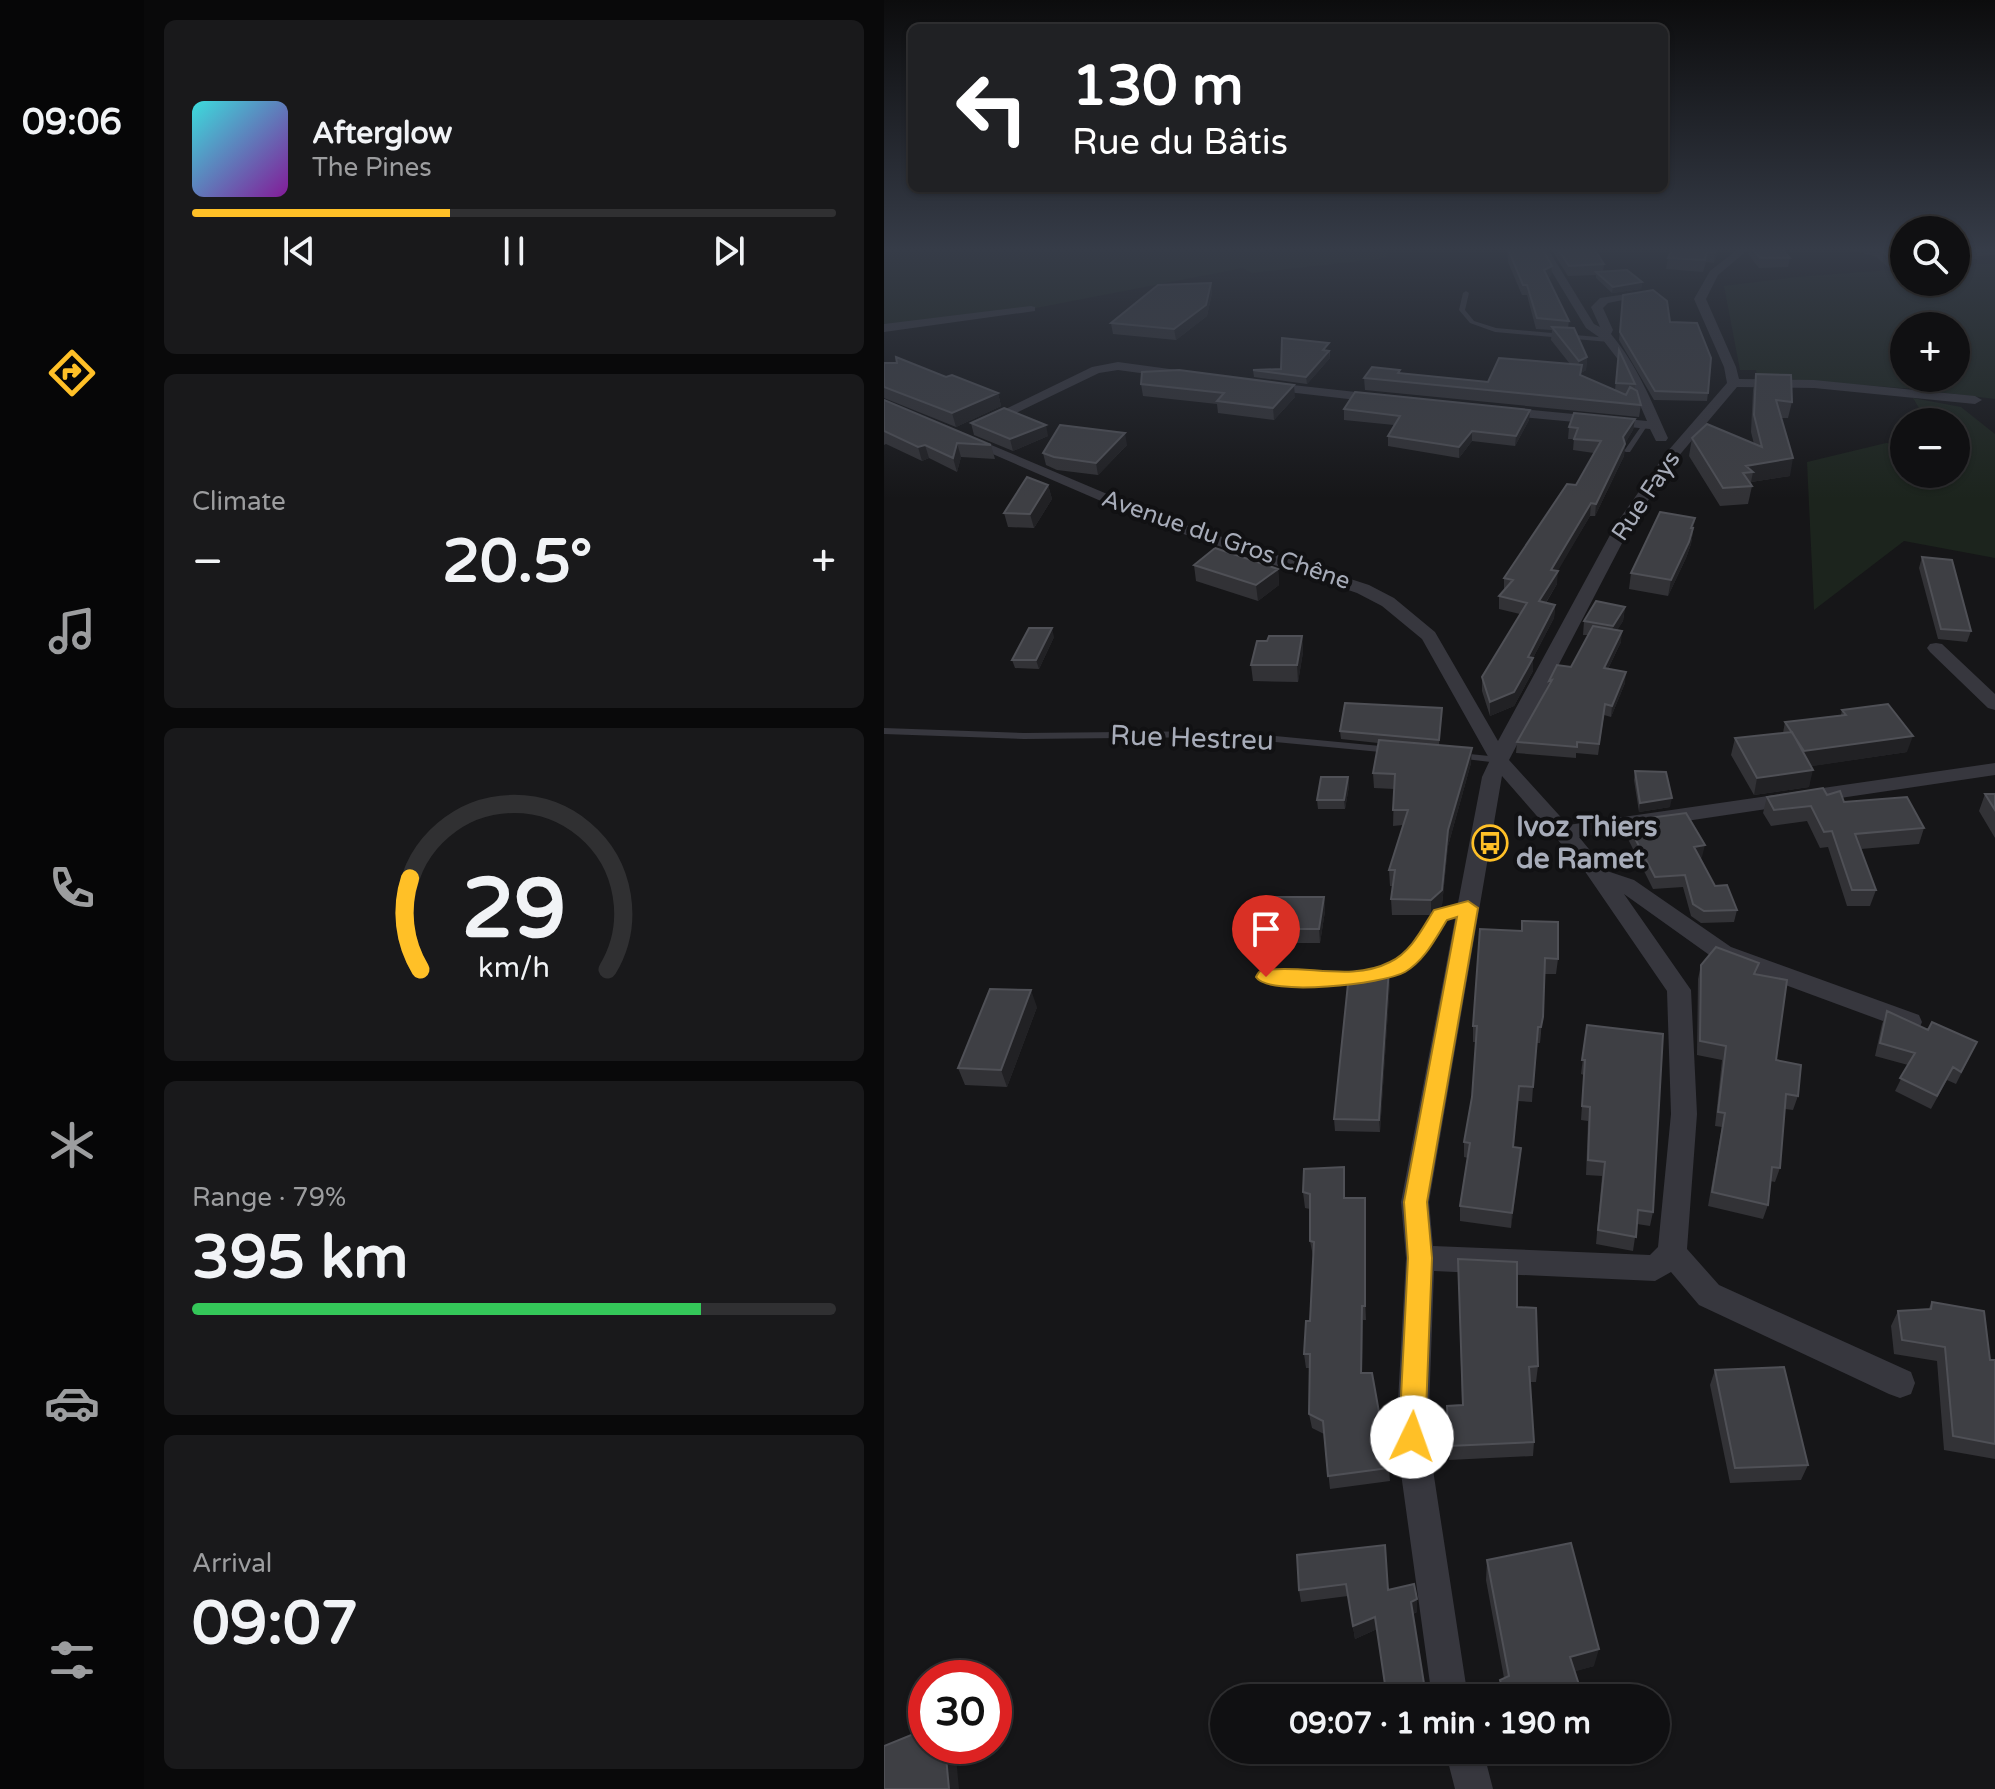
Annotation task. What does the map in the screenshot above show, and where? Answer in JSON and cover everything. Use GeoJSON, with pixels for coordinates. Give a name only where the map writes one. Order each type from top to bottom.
{"type":"FeatureCollection","features":[{"type":"Feature","properties":{"kind":"street"},"geometry":{"type":"LineString","coordinates":[[1599,332],[1629,365],[1651,426],[1664,449],[1672,455]]}},
{"type":"Feature","properties":{"kind":"street"},"geometry":{"type":"LineString","coordinates":[[1606,337],[1607,332]]}},
{"type":"Feature","properties":{"kind":"street"},"geometry":{"type":"LineString","coordinates":[[1715,332],[1730,367],[1733,383],[1814,384],[1975,400]]}},
{"type":"Feature","properties":{"kind":"street","name":"Avenue du Gros Chêne"},"geometry":{"type":"LineString","coordinates":[[1196,377],[1118,366],[1096,370],[952,433],[1159,521],[1363,589],[1388,602],[1429,636],[1499,760],[1566,832],[1679,990],[1684,1114],[1672,1253]]}},
{"type":"Feature","properties":{"kind":"street","name":"Rue Fays"},"geometry":{"type":"LineString","coordinates":[[1448,1684],[1412,1437],[1420,1258],[1415,1202],[1488,792],[1499,760],[1624,524],[1672,455],[1733,383]]}},
{"type":"Feature","properties":{"kind":"street"},"geometry":{"type":"LineString","coordinates":[[1258,385],[1395,400]]}},
{"type":"Feature","properties":{"kind":"street"},"geometry":{"type":"LineString","coordinates":[[1485,409],[1651,426]]}},
{"type":"Feature","properties":{"kind":"street"},"geometry":{"type":"LineString","coordinates":[[1936,648],[1995,704]]}},
{"type":"Feature","properties":{"kind":"street"},"geometry":{"type":"LineString","coordinates":[[1566,832],[1995,769]]}},
{"type":"Feature","properties":{"kind":"street"},"geometry":{"type":"LineString","coordinates":[[1600,876],[1626,885],[1723,953],[1910,1022]]}},
{"type":"Feature","properties":{"kind":"street"},"geometry":{"type":"LineString","coordinates":[[1420,1258],[1655,1268],[1672,1253],[1709,1295],[1900,1383]]}},
{"type":"Feature","properties":{"kind":"street"},"geometry":{"type":"LineString","coordinates":[[1468,1764],[1474,1789]]}},
{"type":"Feature","properties":{"kind":"lane"},"geometry":{"type":"LineString","coordinates":[[1534,332],[1606,337]]}},
{"type":"Feature","properties":{"kind":"lane"},"geometry":{"type":"LineString","coordinates":[[1628,451],[1651,426]]}},
{"type":"Feature","properties":{"kind":"lane"},"geometry":{"type":"LineString","coordinates":[[1973,682],[1995,692]]}},
{"type":"Feature","properties":{"kind":"lane","name":"Rue Hestreu"},"geometry":{"type":"LineString","coordinates":[[884,731],[1024,736],[1221,734],[1404,751]]}},
{"type":"Feature","properties":{"kind":"lane"},"geometry":{"type":"LineString","coordinates":[[1452,756],[1499,760]]}},
{"type":"Feature","properties":{"kind":"lane"},"geometry":{"type":"LineString","coordinates":[[1266,977],[1338,979],[1397,968],[1418,951],[1441,915],[1468,912]]}},
{"type":"Feature","properties":{"kind":"shaded area"},"geometry":{"type":"Polygon","coordinates":[[[1733,332],[1890,332],[1890,387],[1757,377],[1756,370],[1740,370],[1733,332]]]}},
{"type":"Feature","properties":{"kind":"shaded area"},"geometry":{"type":"Polygon","coordinates":[[[1970,332],[1995,332],[1995,399],[1938,392],[1970,392],[1970,332]]]}},
{"type":"Feature","properties":{"kind":"shaded area"},"geometry":{"type":"Polygon","coordinates":[[[1913,398],[1962,408],[1919,408],[1913,398]]]}},
{"type":"Feature","properties":{"kind":"shaded area"},"geometry":{"type":"Polygon","coordinates":[[[1970,414],[1995,434],[1995,558],[1904,541],[1814,610],[1807,462],[1890,443],[1890,488],[1970,488],[1970,414]]]}},
{"type":"Feature","properties":{"kind":"building"},"geometry":{"type":"Polygon","coordinates":[[[1556,332],[1576,332],[1587,357],[1579,361],[1556,332]]]}},
{"type":"Feature","properties":{"kind":"building"},"geometry":{"type":"Polygon","coordinates":[[[1620,332],[1701,332],[1711,358],[1708,393],[1655,391],[1620,332]]]}},
{"type":"Feature","properties":{"kind":"building"},"geometry":{"type":"Polygon","coordinates":[[[1282,338],[1329,343],[1323,350],[1329,351],[1306,377],[1253,370],[1281,369],[1282,338]]]}},
{"type":"Feature","properties":{"kind":"building"},"geometry":{"type":"Polygon","coordinates":[[[1619,350],[1635,384],[1616,383],[1619,350]]]}},
{"type":"Feature","properties":{"kind":"building"},"geometry":{"type":"Polygon","coordinates":[[[896,357],[998,393],[952,413],[884,387],[884,363],[897,363],[896,357]]]}},
{"type":"Feature","properties":{"kind":"building"},"geometry":{"type":"Polygon","coordinates":[[[1499,358],[1582,365],[1580,375],[1626,395],[1630,387],[1637,391],[1641,405],[1364,378],[1372,367],[1400,370],[1398,373],[1488,382],[1499,358]]]}},
{"type":"Feature","properties":{"kind":"building"},"geometry":{"type":"Polygon","coordinates":[[[1179,370],[1294,385],[1273,408],[1217,401],[1224,393],[1141,384],[1142,372],[1179,370]]]}},
{"type":"Feature","properties":{"kind":"building"},"geometry":{"type":"Polygon","coordinates":[[[1756,374],[1791,375],[1792,402],[1776,400],[1793,458],[1746,466],[1753,472],[1743,473],[1752,486],[1723,488],[1692,438],[1707,424],[1762,447],[1754,415],[1756,374]]]}},
{"type":"Feature","properties":{"kind":"building"},"geometry":{"type":"Polygon","coordinates":[[[1355,392],[1530,410],[1516,436],[1472,431],[1459,447],[1388,436],[1400,416],[1344,409],[1355,392]]]}},
{"type":"Feature","properties":{"kind":"building"},"geometry":{"type":"Polygon","coordinates":[[[884,400],[991,445],[957,443],[953,458],[925,445],[918,447],[884,431],[884,400]]]}},
{"type":"Feature","properties":{"kind":"building"},"geometry":{"type":"Polygon","coordinates":[[[1004,408],[1046,425],[1010,439],[971,423],[1004,408]]]}},
{"type":"Feature","properties":{"kind":"building"},"geometry":{"type":"Polygon","coordinates":[[[1574,413],[1635,419],[1623,437],[1625,444],[1596,504],[1591,503],[1551,570],[1558,571],[1539,601],[1555,605],[1528,657],[1533,658],[1514,692],[1490,702],[1482,677],[1527,603],[1499,596],[1513,580],[1504,578],[1567,484],[1576,485],[1601,441],[1574,439],[1578,428],[1569,427],[1574,413]]]}},
{"type":"Feature","properties":{"kind":"building"},"geometry":{"type":"Polygon","coordinates":[[[1060,425],[1125,433],[1096,463],[1043,453],[1060,425]]]}},
{"type":"Feature","properties":{"kind":"building"},"geometry":{"type":"Polygon","coordinates":[[[1027,477],[1048,485],[1030,514],[1004,513],[1027,477]]]}},
{"type":"Feature","properties":{"kind":"building"},"geometry":{"type":"Polygon","coordinates":[[[1660,512],[1695,518],[1689,542],[1671,580],[1631,573],[1660,512]]]}},
{"type":"Feature","properties":{"kind":"building"},"geometry":{"type":"Polygon","coordinates":[[[1215,548],[1278,569],[1256,585],[1194,565],[1215,548]]]}},
{"type":"Feature","properties":{"kind":"building"},"geometry":{"type":"Polygon","coordinates":[[[1922,557],[1952,560],[1971,631],[1941,629],[1922,557]]]}},
{"type":"Feature","properties":{"kind":"building"},"geometry":{"type":"Polygon","coordinates":[[[1596,601],[1625,607],[1613,626],[1584,621],[1596,601]]]}},
{"type":"Feature","properties":{"kind":"building"},"geometry":{"type":"Polygon","coordinates":[[[1593,626],[1622,631],[1604,668],[1626,672],[1612,706],[1605,704],[1599,744],[1577,742],[1577,747],[1517,742],[1552,680],[1549,681],[1557,665],[1571,667],[1593,626]]]}},
{"type":"Feature","properties":{"kind":"building"},"geometry":{"type":"Polygon","coordinates":[[[1029,628],[1052,628],[1036,660],[1012,660],[1029,628]]]}},
{"type":"Feature","properties":{"kind":"building"},"geometry":{"type":"Polygon","coordinates":[[[1269,636],[1302,636],[1297,665],[1251,665],[1257,641],[1267,641],[1269,636]]]}},
{"type":"Feature","properties":{"kind":"building"},"geometry":{"type":"Polygon","coordinates":[[[1345,703],[1442,708],[1439,740],[1340,731],[1345,703]]]}},
{"type":"Feature","properties":{"kind":"building"},"geometry":{"type":"Polygon","coordinates":[[[1888,704],[1913,736],[1804,751],[1785,722],[1846,715],[1842,710],[1888,704]]]}},
{"type":"Feature","properties":{"kind":"building"},"geometry":{"type":"Polygon","coordinates":[[[1792,732],[1813,770],[1757,778],[1735,738],[1792,732]]]}},
{"type":"Feature","properties":{"kind":"building"},"geometry":{"type":"Polygon","coordinates":[[[1379,740],[1472,748],[1448,830],[1442,890],[1431,900],[1391,899],[1395,870],[1389,870],[1408,810],[1393,810],[1395,774],[1373,773],[1379,740]]]}},
{"type":"Feature","properties":{"kind":"building"},"geometry":{"type":"Polygon","coordinates":[[[1635,771],[1666,772],[1672,798],[1640,803],[1635,771]]]}},
{"type":"Feature","properties":{"kind":"building"},"geometry":{"type":"Polygon","coordinates":[[[1321,777],[1348,777],[1344,800],[1317,800],[1321,777]]]}},
{"type":"Feature","properties":{"kind":"building"},"geometry":{"type":"Polygon","coordinates":[[[1823,788],[1827,795],[1840,791],[1844,802],[1907,797],[1924,828],[1855,834],[1876,890],[1852,890],[1832,831],[1824,832],[1811,806],[1774,810],[1767,797],[1823,788]]]}},
{"type":"Feature","properties":{"kind":"building"},"geometry":{"type":"Polygon","coordinates":[[[1985,794],[1995,794],[1995,810],[1985,794]]]}},
{"type":"Feature","properties":{"kind":"building"},"geometry":{"type":"Polygon","coordinates":[[[1686,813],[1705,845],[1694,847],[1715,886],[1727,885],[1737,910],[1704,911],[1693,904],[1685,875],[1655,877],[1626,821],[1686,813]]]}},
{"type":"Feature","properties":{"kind":"building"},"geometry":{"type":"Polygon","coordinates":[[[1271,897],[1324,897],[1319,929],[1266,929],[1271,897]]]}},
{"type":"Feature","properties":{"kind":"building"},"geometry":{"type":"Polygon","coordinates":[[[1522,921],[1558,922],[1558,959],[1545,958],[1543,1017],[1541,1027],[1538,1027],[1533,1087],[1519,1086],[1513,1147],[1521,1148],[1512,1213],[1460,1206],[1470,1143],[1464,1142],[1472,1097],[1480,929],[1522,931],[1522,921]]]}},
{"type":"Feature","properties":{"kind":"building"},"geometry":{"type":"Polygon","coordinates":[[[1716,947],[1759,963],[1754,974],[1787,980],[1776,1060],[1801,1065],[1798,1096],[1786,1094],[1780,1168],[1772,1167],[1768,1205],[1712,1192],[1725,1113],[1718,1112],[1726,1046],[1700,1041],[1701,965],[1716,947]]]}},
{"type":"Feature","properties":{"kind":"building"},"geometry":{"type":"Polygon","coordinates":[[[1389,967],[1379,1120],[1334,1119],[1349,974],[1389,967]]]}},
{"type":"Feature","properties":{"kind":"building"},"geometry":{"type":"Polygon","coordinates":[[[990,989],[1031,990],[1001,1070],[958,1068],[990,989]]]}},
{"type":"Feature","properties":{"kind":"building"},"geometry":{"type":"Polygon","coordinates":[[[1887,1011],[1928,1030],[1932,1022],[1977,1042],[1961,1072],[1953,1067],[1937,1096],[1900,1078],[1915,1053],[1880,1043],[1887,1011]]]}},
{"type":"Feature","properties":{"kind":"building"},"geometry":{"type":"Polygon","coordinates":[[[1587,1025],[1663,1034],[1653,1212],[1638,1210],[1636,1237],[1598,1230],[1605,1162],[1588,1160],[1590,1107],[1582,1106],[1585,1060],[1582,1060],[1587,1025]]]}},
{"type":"Feature","properties":{"kind":"building"},"geometry":{"type":"Polygon","coordinates":[[[1344,1167],[1344,1198],[1365,1198],[1365,1306],[1362,1306],[1361,1373],[1372,1373],[1389,1468],[1328,1476],[1323,1421],[1309,1414],[1310,1354],[1304,1354],[1306,1321],[1310,1321],[1314,1242],[1310,1241],[1310,1194],[1303,1192],[1304,1169],[1344,1167]]]}},
{"type":"Feature","properties":{"kind":"building"},"geometry":{"type":"Polygon","coordinates":[[[1458,1259],[1517,1262],[1517,1307],[1536,1308],[1538,1366],[1529,1367],[1534,1442],[1449,1446],[1447,1406],[1463,1405],[1458,1259]]]}},
{"type":"Feature","properties":{"kind":"building"},"geometry":{"type":"Polygon","coordinates":[[[1932,1302],[1984,1311],[1990,1360],[1995,1360],[1995,1444],[1953,1436],[1945,1347],[1902,1340],[1898,1311],[1931,1309],[1932,1302]]]}},
{"type":"Feature","properties":{"kind":"building"},"geometry":{"type":"Polygon","coordinates":[[[1784,1367],[1808,1465],[1735,1468],[1715,1370],[1784,1367]]]}},
{"type":"Feature","properties":{"kind":"building"},"geometry":{"type":"Polygon","coordinates":[[[1571,1543],[1599,1649],[1570,1657],[1579,1684],[1501,1684],[1500,1680],[1509,1676],[1487,1560],[1571,1543]]]}},
{"type":"Feature","properties":{"kind":"building"},"geometry":{"type":"Polygon","coordinates":[[[1385,1545],[1388,1590],[1414,1584],[1417,1599],[1411,1602],[1424,1684],[1385,1684],[1375,1617],[1353,1626],[1346,1584],[1299,1590],[1297,1555],[1385,1545]]]}},
{"type":"Feature","properties":{"kind":"building"},"geometry":{"type":"Polygon","coordinates":[[[908,1736],[908,1764],[947,1764],[949,1789],[884,1789],[884,1746],[908,1736]]]}},
{"type":"Feature","properties":{"kind":"place","name":"Ivoz Thiers de Ramet"},"geometry":{"type":"Point","coordinates":[1490,843]}},
{"type":"Feature","properties":{"kind":"route"},"geometry":{"type":"LineString","coordinates":[[1266,977],[1324,980],[1366,976],[1397,968],[1418,951],[1441,915],[1468,908],[1415,1202],[1420,1258],[1412,1437]]}}]}
